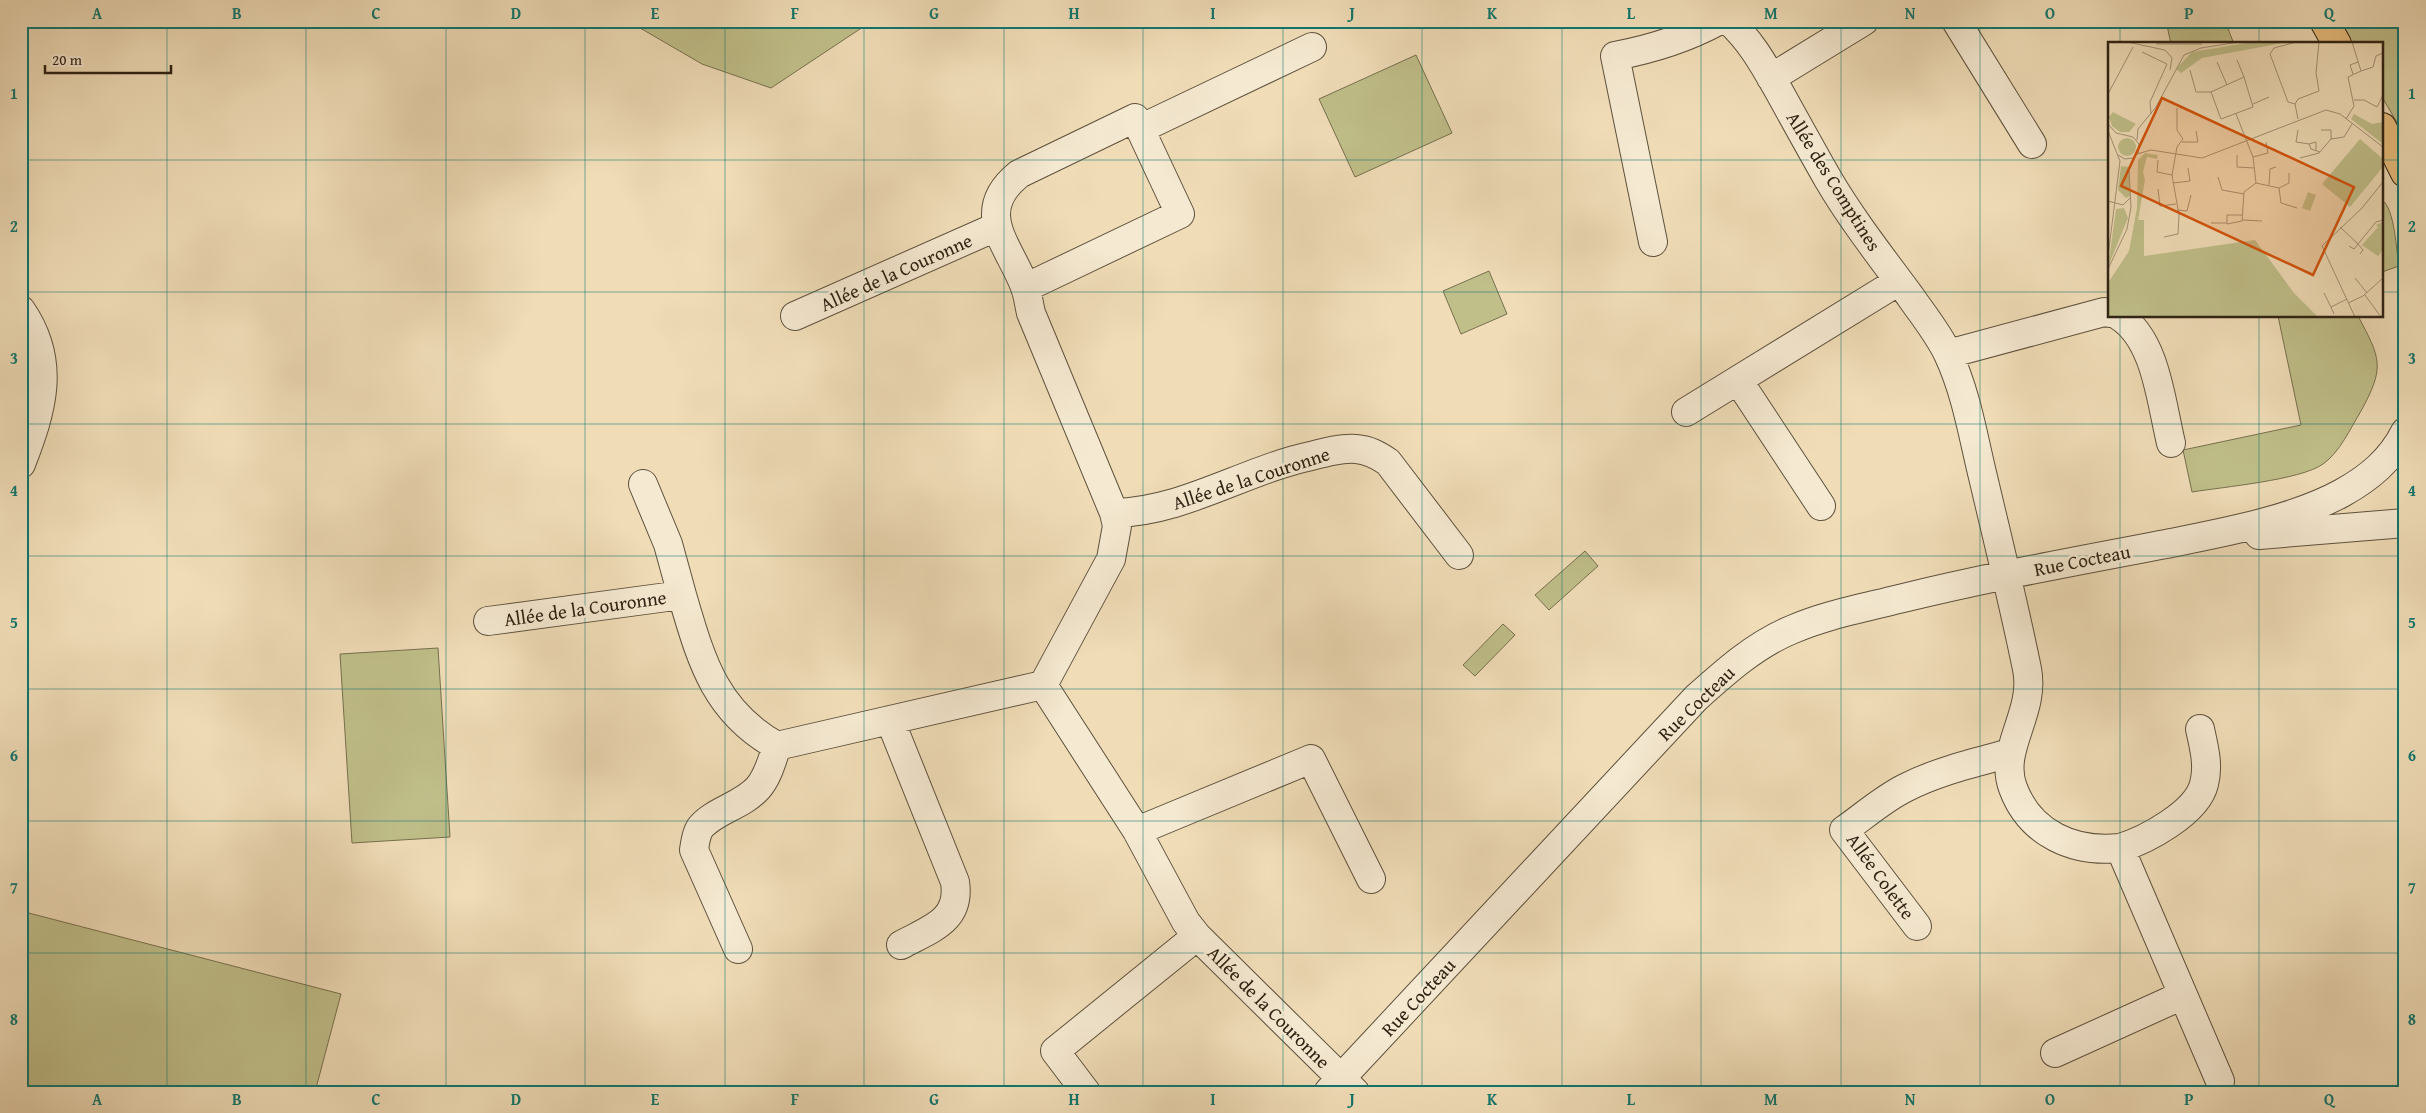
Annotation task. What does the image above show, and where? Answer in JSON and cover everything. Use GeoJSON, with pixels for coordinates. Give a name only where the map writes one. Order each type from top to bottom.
{"type":"FeatureCollection","features":[{"type":"Feature","properties":{"kind":"main road"},"geometry":{"type":"LineString","coordinates":[[2324,21],[2336,42]]}},
{"type":"Feature","properties":{"kind":"main road"},"geometry":{"type":"LineString","coordinates":[[2384,131],[2405,174]]}},
{"type":"Feature","properties":{"kind":"street"},"geometry":{"type":"LineString","coordinates":[[1653,242],[1616,56],[1653,49],[1677,41],[1718,21]]}},
{"type":"Feature","properties":{"kind":"street","name":"Allée des Comptines"},"geometry":{"type":"LineString","coordinates":[[1729,21],[1750,43],[1842,202],[1939,337],[1948,354],[1963,394],[2007,575]]}},
{"type":"Feature","properties":{"kind":"street"},"geometry":{"type":"LineString","coordinates":[[1771,78],[1864,21]]}},
{"type":"Feature","properties":{"kind":"street"},"geometry":{"type":"LineString","coordinates":[[1956,21],[2032,144]]}},
{"type":"Feature","properties":{"kind":"street"},"geometry":{"type":"LineString","coordinates":[[1025,288],[1180,214],[1140,128],[1312,48]]}},
{"type":"Feature","properties":{"kind":"street","name":"Allée de la Couronne"},"geometry":{"type":"LineString","coordinates":[[1140,128],[1135,118],[1019,174],[1007,183],[999,199],[995,215],[996,227],[1025,288],[1031,313],[1114,513],[1117,526],[1111,559],[1043,685],[1137,831],[1186,922],[1197,936],[1342,1087]]}},
{"type":"Feature","properties":{"kind":"street","name":"Allée de la Couronne"},"geometry":{"type":"LineString","coordinates":[[795,316],[996,227]]}},
{"type":"Feature","properties":{"kind":"street"},"geometry":{"type":"LineString","coordinates":[[1686,412],[1899,281]]}},
{"type":"Feature","properties":{"kind":"street"},"geometry":{"type":"LineString","coordinates":[[21,310],[30,323],[39,349],[42,397],[37,422],[21,464]]}},
{"type":"Feature","properties":{"kind":"street"},"geometry":{"type":"LineString","coordinates":[[1948,354],[2048,326],[2104,312],[2108,313]]}},
{"type":"Feature","properties":{"kind":"street"},"geometry":{"type":"LineString","coordinates":[[2122,318],[2130,323],[2149,350],[2171,443]]}},
{"type":"Feature","properties":{"kind":"street"},"geometry":{"type":"LineString","coordinates":[[1738,380],[1821,506]]}},
{"type":"Feature","properties":{"kind":"street","name":"Rue Cocteau"},"geometry":{"type":"LineString","coordinates":[[1342,1087],[1696,698],[1746,656],[1769,641],[1812,621],[2007,575],[2196,538],[2295,513],[2340,494],[2373,473],[2392,453],[2405,432]]}},
{"type":"Feature","properties":{"kind":"street","name":"Allée de la Couronne"},"geometry":{"type":"LineString","coordinates":[[1114,513],[1160,507],[1302,458],[1342,449],[1358,449],[1375,453],[1388,462],[1459,555]]}},
{"type":"Feature","properties":{"kind":"street","name":"Allée de la Couronne"},"geometry":{"type":"LineString","coordinates":[[642,484],[668,544],[702,660],[715,687],[742,721],[759,736],[777,746]]}},
{"type":"Feature","properties":{"kind":"street","name":"Rue Cocteau"},"geometry":{"type":"LineString","coordinates":[[2196,538],[2290,533],[2405,523]]}},
{"type":"Feature","properties":{"kind":"street"},"geometry":{"type":"LineString","coordinates":[[2007,575],[2028,673],[2029,688],[2026,708],[2010,753],[2008,769],[2012,786],[2019,802],[2031,819],[2046,832],[2064,842],[2088,849],[2120,848],[2159,832],[2190,805],[2204,786],[2206,753],[2200,729]]}},
{"type":"Feature","properties":{"kind":"street","name":"Allée de la Couronne"},"geometry":{"type":"LineString","coordinates":[[488,621],[682,595]]}},
{"type":"Feature","properties":{"kind":"street"},"geometry":{"type":"LineString","coordinates":[[738,949],[694,850],[699,829],[708,820],[744,801],[758,788],[766,776],[777,746],[1043,685]]}},
{"type":"Feature","properties":{"kind":"street"},"geometry":{"type":"LineString","coordinates":[[890,720],[955,882],[957,894],[955,906],[948,917],[940,924],[901,944]]}},
{"type":"Feature","properties":{"kind":"street","name":"Allée Colette"},"geometry":{"type":"LineString","coordinates":[[1917,926],[1844,830],[1902,789],[1946,770],[2010,753]]}},
{"type":"Feature","properties":{"kind":"street"},"geometry":{"type":"LineString","coordinates":[[1137,831],[1312,759],[1371,879]]}},
{"type":"Feature","properties":{"kind":"street"},"geometry":{"type":"LineString","coordinates":[[2120,848],[2220,1082]]}},
{"type":"Feature","properties":{"kind":"street","name":"Allée de la Couronne"},"geometry":{"type":"LineString","coordinates":[[1086,1092],[1055,1051],[1197,936]]}},
{"type":"Feature","properties":{"kind":"street"},"geometry":{"type":"LineString","coordinates":[[2055,1053],[2183,995]]}},
{"type":"Feature","properties":{"kind":"shaded area"},"geometry":{"type":"Polygon","coordinates":[[[628,21],[872,21],[771,88],[702,64],[628,21]]]}},
{"type":"Feature","properties":{"kind":"shaded area"},"geometry":{"type":"Polygon","coordinates":[[[2166,21],[2225,21],[2233,42],[2171,42],[2166,21]]]}},
{"type":"Feature","properties":{"kind":"shaded area"},"geometry":{"type":"Polygon","coordinates":[[[2339,21],[2405,21],[2405,136],[2384,100],[2384,42],[2351,42],[2339,21]]]}},
{"type":"Feature","properties":{"kind":"shaded area"},"geometry":{"type":"Polygon","coordinates":[[[1416,55],[1452,133],[1355,177],[1319,99],[1416,55]]]}},
{"type":"Feature","properties":{"kind":"shaded area"},"geometry":{"type":"Polygon","coordinates":[[[2384,202],[2390,212],[2399,266],[2384,271],[2384,202]]]}},
{"type":"Feature","properties":{"kind":"shaded area"},"geometry":{"type":"Polygon","coordinates":[[[1489,271],[1507,314],[1461,334],[1443,291],[1489,271]]]}},
{"type":"Feature","properties":{"kind":"shaded area"},"geometry":{"type":"Polygon","coordinates":[[[2278,318],[2359,318],[2372,343],[2377,363],[2377,373],[2369,396],[2349,433],[2335,453],[2323,464],[2312,470],[2280,479],[2192,492],[2183,450],[2301,425],[2278,318]]]}},
{"type":"Feature","properties":{"kind":"shaded area"},"geometry":{"type":"Polygon","coordinates":[[[1585,551],[1598,566],[1549,610],[1535,595],[1585,551]]]}},
{"type":"Feature","properties":{"kind":"shaded area"},"geometry":{"type":"Polygon","coordinates":[[[1503,624],[1515,635],[1475,676],[1463,665],[1503,624]]]}},
{"type":"Feature","properties":{"kind":"shaded area"},"geometry":{"type":"Polygon","coordinates":[[[438,648],[450,837],[352,843],[340,654],[438,648]]]}},
{"type":"Feature","properties":{"kind":"shaded area"},"geometry":{"type":"Polygon","coordinates":[[[21,911],[341,994],[315,1092],[21,1092],[21,911]]]}}]}
